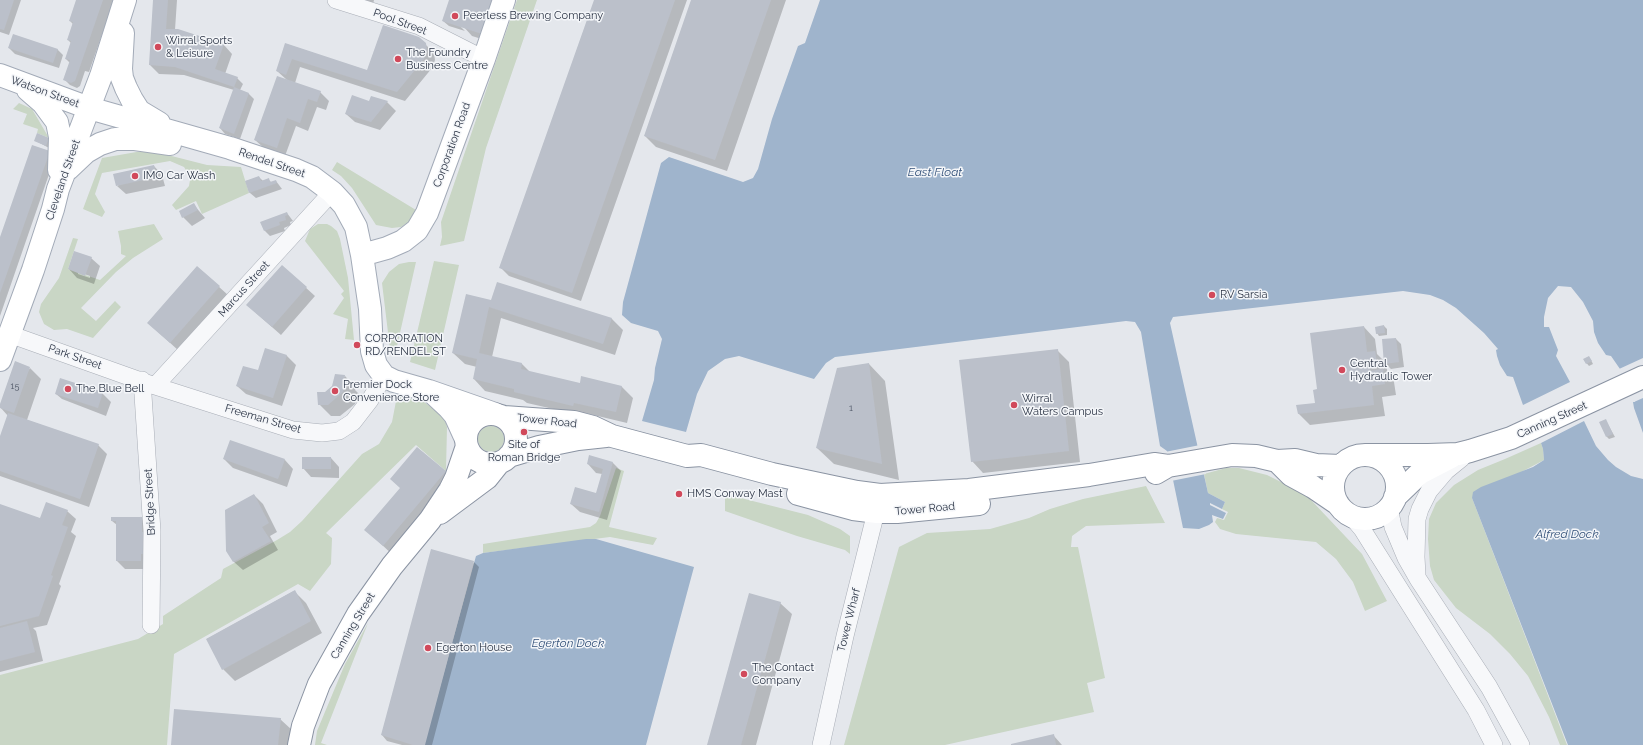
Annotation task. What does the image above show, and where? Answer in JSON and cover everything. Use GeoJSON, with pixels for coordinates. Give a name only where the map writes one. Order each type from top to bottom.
{"type":"FeatureCollection","features":[{"type":"Feature","properties":{"kind":"main road","name":"Cleveland Street"},"geometry":{"type":"LineString","coordinates":[[4,346],[53,209],[61,181],[112,43],[125,0]]}},
{"type":"Feature","properties":{"kind":"main road"},"geometry":{"type":"LineString","coordinates":[[125,0],[121,69],[122,78],[126,88],[139,111],[181,135]]}},
{"type":"Feature","properties":{"kind":"main road","name":"Corporation Road"},"geometry":{"type":"LineString","coordinates":[[362,255],[387,248],[403,241],[417,230],[427,213],[484,59],[504,0]]}},
{"type":"Feature","properties":{"kind":"main road"},"geometry":{"type":"LineString","coordinates":[[8,78],[43,103],[57,122],[60,144],[61,181]]}},
{"type":"Feature","properties":{"kind":"main road","name":"Watson Street"},"geometry":{"type":"LineString","coordinates":[[8,78],[89,108]]}},
{"type":"Feature","properties":{"kind":"main road","name":"Rendel Street"},"geometry":{"type":"LineString","coordinates":[[89,108],[254,156],[296,170],[312,177],[332,192],[344,205],[356,227],[362,255],[370,309],[372,351],[376,365],[384,376]]}},
{"type":"Feature","properties":{"kind":"main road"},"geometry":{"type":"LineString","coordinates":[[61,181],[86,152],[100,144],[122,139],[157,141],[198,150],[254,156]]}},
{"type":"Feature","properties":{"kind":"main road"},"geometry":{"type":"LineString","coordinates":[[384,376],[394,381],[429,391],[500,416],[513,427],[515,434],[515,444],[504,459],[492,464],[482,462],[472,456],[455,415],[429,391]]}},
{"type":"Feature","properties":{"kind":"main road","name":"Canning Street"},"geometry":{"type":"LineString","coordinates":[[1392,502],[1420,473],[1434,464],[1511,438],[1615,392],[1635,381]]}},
{"type":"Feature","properties":{"kind":"main road"},"geometry":{"type":"LineString","coordinates":[[466,442],[468,427],[475,419],[487,414],[500,416]]}},
{"type":"Feature","properties":{"kind":"main road","name":"Tower Road"},"geometry":{"type":"LineString","coordinates":[[500,416],[574,422],[593,427],[612,436],[687,456],[697,466],[853,509],[878,503],[896,512],[970,505],[1092,489],[1153,475],[1168,466],[1245,454],[1276,461],[1294,460],[1316,466],[1341,466]]}},
{"type":"Feature","properties":{"kind":"main road","name":"Tower Road"},"geometry":{"type":"LineString","coordinates":[[504,459],[539,447],[578,438],[612,436]]}},
{"type":"Feature","properties":{"kind":"main road","name":"Canning Street"},"geometry":{"type":"LineString","coordinates":[[299,745],[302,726],[319,684],[358,614],[392,566],[430,520],[456,478],[466,442]]}},
{"type":"Feature","properties":{"kind":"main road","name":"Canning Street"},"geometry":{"type":"LineString","coordinates":[[1365,455],[1464,453]]}},
{"type":"Feature","properties":{"kind":"main road"},"geometry":{"type":"LineString","coordinates":[[1365,455],[1379,458],[1391,469],[1396,481],[1392,502],[1378,516],[1372,518],[1365,519],[1345,510],[1335,498],[1333,485],[1334,477],[1341,466],[1350,458],[1365,455]]}},
{"type":"Feature","properties":{"kind":"main road","name":"Canning Street"},"geometry":{"type":"LineString","coordinates":[[430,520],[487,478],[504,459]]}},
{"type":"Feature","properties":{"kind":"main road","name":"Tower Road"},"geometry":{"type":"LineString","coordinates":[[1276,461],[1292,475],[1345,510]]}},
{"type":"Feature","properties":{"kind":"street","name":"Pool Street"},"geometry":{"type":"LineString","coordinates":[[336,0],[419,26],[484,59]]}},
{"type":"Feature","properties":{"kind":"street","name":"Marcus Street"},"geometry":{"type":"LineString","coordinates":[[148,383],[332,192]]}},
{"type":"Feature","properties":{"kind":"street","name":"Park Street"},"geometry":{"type":"LineString","coordinates":[[4,346],[148,383]]}},
{"type":"Feature","properties":{"kind":"street","name":"Freeman Street"},"geometry":{"type":"LineString","coordinates":[[148,383],[293,430],[322,433],[339,431],[353,422],[370,400],[384,376]]}},
{"type":"Feature","properties":{"kind":"street","name":"Bridge Street"},"geometry":{"type":"LineString","coordinates":[[148,383],[152,531],[152,625]]}},
{"type":"Feature","properties":{"kind":"street"},"geometry":{"type":"LineString","coordinates":[[1418,578],[1416,557],[1417,519],[1420,509],[1429,491],[1446,470],[1464,453]]}},
{"type":"Feature","properties":{"kind":"street"},"geometry":{"type":"LineString","coordinates":[[1392,502],[1393,527],[1406,558],[1489,687],[1520,745]]}},
{"type":"Feature","properties":{"kind":"street","name":"Tower Wharf"},"geometry":{"type":"LineString","coordinates":[[821,745],[845,636],[878,503]]}},
{"type":"Feature","properties":{"kind":"street"},"geometry":{"type":"LineString","coordinates":[[1345,510],[1362,529],[1468,698],[1494,745]]}},
{"type":"Feature","properties":{"kind":"green space"},"geometry":{"type":"Polygon","coordinates":[[[517,0],[537,0],[486,148],[464,241],[440,246],[442,237],[441,222],[517,0]]]}},
{"type":"Feature","properties":{"kind":"green space"},"geometry":{"type":"Polygon","coordinates":[[[19,103],[32,109],[49,138],[37,133],[38,129],[23,124],[27,114],[13,109],[19,103]]]}},
{"type":"Feature","properties":{"kind":"green space"},"geometry":{"type":"Polygon","coordinates":[[[148,150],[207,165],[241,167],[249,193],[202,214],[196,201],[176,210],[172,205],[189,186],[190,180],[184,167],[170,161],[102,173],[95,194],[105,212],[102,217],[83,209],[102,158],[148,150]]]}},
{"type":"Feature","properties":{"kind":"green space"},"geometry":{"type":"Polygon","coordinates":[[[337,162],[416,210],[410,221],[401,227],[392,228],[376,225],[352,188],[341,176],[332,170],[337,162]]]}},
{"type":"Feature","properties":{"kind":"green space"},"geometry":{"type":"Polygon","coordinates":[[[154,224],[163,239],[133,258],[116,272],[81,308],[96,321],[115,301],[121,307],[93,338],[67,329],[54,330],[44,324],[39,312],[41,304],[59,278],[73,238],[78,239],[68,269],[100,280],[126,256],[121,254],[118,231],[154,224]]]}},
{"type":"Feature","properties":{"kind":"green space"},"geometry":{"type":"Polygon","coordinates":[[[318,224],[327,224],[331,226],[337,231],[340,239],[348,278],[354,340],[345,339],[348,319],[333,314],[344,298],[341,294],[344,291],[305,241],[310,229],[318,224]]]}},
{"type":"Feature","properties":{"kind":"green space"},"geometry":{"type":"Polygon","coordinates":[[[434,261],[459,265],[435,370],[410,362],[434,261]]]}},
{"type":"Feature","properties":{"kind":"green space"},"geometry":{"type":"Polygon","coordinates":[[[416,262],[395,355],[390,349],[382,283],[389,272],[399,264],[416,262]]]}},
{"type":"Feature","properties":{"kind":"green space"},"geometry":{"type":"Polygon","coordinates":[[[397,396],[423,401],[444,417],[447,427],[446,471],[416,445],[326,533],[332,538],[331,564],[310,591],[298,584],[174,654],[167,745],[0,745],[0,675],[138,639],[163,624],[163,616],[221,578],[223,569],[277,540],[290,532],[302,521],[362,454],[379,444],[392,422],[397,396]]]}},
{"type":"Feature","properties":{"kind":"green space"},"geometry":{"type":"Polygon","coordinates":[[[491,426],[500,430],[504,439],[500,448],[491,452],[482,448],[478,439],[482,430],[491,426]]]}},
{"type":"Feature","properties":{"kind":"green space"},"geometry":{"type":"Polygon","coordinates":[[[1541,443],[1544,460],[1472,498],[1567,745],[1560,745],[1549,717],[1528,676],[1510,654],[1490,634],[1456,608],[1434,580],[1430,566],[1428,539],[1429,519],[1436,503],[1454,485],[1478,470],[1541,443]]]}},
{"type":"Feature","properties":{"kind":"green space"},"geometry":{"type":"Polygon","coordinates":[[[616,468],[624,471],[609,527],[657,538],[653,545],[610,537],[483,553],[483,544],[590,527],[596,523],[600,516],[616,468]]]}},
{"type":"Feature","properties":{"kind":"green space"},"geometry":{"type":"Polygon","coordinates":[[[1226,468],[1239,468],[1267,475],[1301,492],[1311,500],[1362,554],[1387,601],[1365,611],[1353,582],[1336,559],[1316,542],[1236,534],[1220,529],[1215,522],[1217,518],[1224,520],[1228,512],[1222,509],[1225,502],[1208,493],[1204,474],[1226,468]]]}},
{"type":"Feature","properties":{"kind":"green space"},"geometry":{"type":"Polygon","coordinates":[[[1146,486],[1165,523],[1086,526],[1072,536],[1071,547],[1078,547],[1105,678],[1087,683],[1094,712],[945,745],[844,745],[899,547],[927,533],[990,529],[1029,518],[1050,509],[1083,499],[1146,486]]]}},
{"type":"Feature","properties":{"kind":"green space"},"geometry":{"type":"Polygon","coordinates":[[[725,494],[808,515],[840,529],[850,536],[850,554],[845,550],[797,536],[725,511],[725,494]]]}},
{"type":"Feature","properties":{"kind":"green space"},"geometry":{"type":"Polygon","coordinates":[[[368,623],[321,743],[327,745],[315,745],[317,731],[345,664],[368,623]]]}},
{"type":"Feature","properties":{"kind":"water","name":"East Float"},"geometry":{"type":"Polygon","coordinates":[[[820,0],[1643,0],[1643,433],[1634,408],[1633,402],[1635,402],[1620,369],[1611,356],[1606,355],[1598,343],[1594,332],[1593,321],[1583,302],[1571,287],[1558,286],[1548,298],[1544,317],[1544,327],[1549,327],[1558,350],[1556,356],[1570,382],[1523,405],[1513,377],[1507,376],[1500,365],[1496,350],[1498,349],[1484,333],[1456,308],[1443,300],[1430,295],[1403,291],[1173,317],[1170,323],[1208,493],[1225,502],[1222,509],[1210,503],[1210,505],[1226,513],[1223,519],[1212,515],[1213,522],[1199,529],[1183,528],[1167,451],[1160,446],[1141,332],[1135,322],[1126,321],[835,357],[826,363],[814,379],[739,356],[725,359],[708,371],[697,394],[686,432],[642,421],[654,380],[655,368],[662,339],[658,331],[631,323],[622,315],[623,302],[661,163],[669,157],[743,182],[753,178],[758,169],[772,119],[798,46],[805,43],[820,0]]]}},
{"type":"Feature","properties":{"kind":"water","name":"Alfred Dock"},"geometry":{"type":"Polygon","coordinates":[[[1584,421],[1596,446],[1608,460],[1631,476],[1643,479],[1643,745],[1568,745],[1472,498],[1473,492],[1481,487],[1533,467],[1544,460],[1541,443],[1584,421]]]}},
{"type":"Feature","properties":{"kind":"water","name":"Egerton Dock"},"geometry":{"type":"Polygon","coordinates":[[[586,539],[596,539],[694,567],[646,745],[424,745],[476,556],[483,553],[586,539]]]}},
{"type":"Feature","properties":{"kind":"pier"},"geometry":{"type":"Polygon","coordinates":[[[1643,358],[1643,398],[1634,402],[1619,369],[1643,358]]]}},
{"type":"Feature","properties":{"kind":"pier"},"geometry":{"type":"Polygon","coordinates":[[[1200,445],[1206,474],[1171,481],[1165,452],[1200,445]]]}},
{"type":"Feature","properties":{"kind":"building"},"geometry":{"type":"Polygon","coordinates":[[[0,0],[14,0],[4,30],[0,29],[0,0]]]}},
{"type":"Feature","properties":{"kind":"building"},"geometry":{"type":"Polygon","coordinates":[[[76,0],[103,0],[75,81],[71,83],[63,80],[70,60],[65,59],[71,41],[67,40],[73,22],[69,21],[76,0]]]}},
{"type":"Feature","properties":{"kind":"building"},"geometry":{"type":"Polygon","coordinates":[[[153,0],[168,0],[166,29],[178,29],[224,44],[215,69],[238,77],[234,87],[175,67],[149,65],[153,0]]]}},
{"type":"Feature","properties":{"kind":"building"},"geometry":{"type":"Polygon","coordinates":[[[449,0],[493,0],[482,34],[442,21],[449,0]]]}},
{"type":"Feature","properties":{"kind":"building"},"geometry":{"type":"Polygon","coordinates":[[[594,0],[675,0],[572,293],[499,268],[594,0]]]}},
{"type":"Feature","properties":{"kind":"building"},"geometry":{"type":"Polygon","coordinates":[[[691,0],[771,0],[715,160],[644,136],[691,0]]]}},
{"type":"Feature","properties":{"kind":"building","name":"The Foundry Business Centre"},"geometry":{"type":"Polygon","coordinates":[[[383,25],[419,37],[426,43],[427,51],[424,59],[397,92],[292,59],[286,75],[276,71],[285,43],[367,70],[383,25]]]}},
{"type":"Feature","properties":{"kind":"building"},"geometry":{"type":"Polygon","coordinates":[[[13,34],[58,49],[53,63],[8,48],[13,34]]]}},
{"type":"Feature","properties":{"kind":"building"},"geometry":{"type":"Polygon","coordinates":[[[277,76],[321,91],[317,102],[308,99],[300,123],[287,118],[277,148],[254,140],[277,76]]]}},
{"type":"Feature","properties":{"kind":"building"},"geometry":{"type":"Polygon","coordinates":[[[234,87],[249,93],[234,134],[219,128],[234,87]]]}},
{"type":"Feature","properties":{"kind":"building"},"geometry":{"type":"Polygon","coordinates":[[[352,95],[369,101],[371,96],[388,101],[371,122],[345,114],[352,95]]]}},
{"type":"Feature","properties":{"kind":"building"},"geometry":{"type":"Polygon","coordinates":[[[37,133],[49,138],[46,146],[34,141],[37,133]]]}},
{"type":"Feature","properties":{"kind":"building"},"geometry":{"type":"Polygon","coordinates":[[[32,145],[50,151],[0,293],[0,237],[32,145]]]}},
{"type":"Feature","properties":{"kind":"building","name":"IMO Car Wash"},"geometry":{"type":"Polygon","coordinates":[[[154,165],[157,177],[116,186],[113,174],[154,165]]]}},
{"type":"Feature","properties":{"kind":"building"},"geometry":{"type":"Polygon","coordinates":[[[259,176],[261,181],[269,178],[270,182],[276,180],[277,183],[249,193],[245,181],[259,176]]]}},
{"type":"Feature","properties":{"kind":"building"},"geometry":{"type":"Polygon","coordinates":[[[194,203],[198,210],[182,218],[179,211],[194,203]]]}},
{"type":"Feature","properties":{"kind":"building"},"geometry":{"type":"Polygon","coordinates":[[[287,212],[288,215],[285,216],[286,220],[279,222],[280,225],[264,231],[260,222],[287,212]]]}},
{"type":"Feature","properties":{"kind":"building"},"geometry":{"type":"Polygon","coordinates":[[[74,251],[92,257],[85,276],[68,269],[74,251]]]}},
{"type":"Feature","properties":{"kind":"building"},"geometry":{"type":"Polygon","coordinates":[[[282,265],[307,287],[272,327],[246,305],[282,265]]]}},
{"type":"Feature","properties":{"kind":"building"},"geometry":{"type":"Polygon","coordinates":[[[197,266],[220,286],[170,343],[147,323],[197,266]]]}},
{"type":"Feature","properties":{"kind":"building"},"geometry":{"type":"Polygon","coordinates":[[[497,282],[612,318],[603,344],[489,307],[479,353],[522,363],[521,369],[580,383],[581,376],[622,386],[616,412],[574,403],[573,406],[514,392],[514,389],[473,379],[477,359],[452,353],[466,294],[491,300],[497,282]]]}},
{"type":"Feature","properties":{"kind":"building"},"geometry":{"type":"Polygon","coordinates":[[[1384,325],[1385,333],[1376,334],[1375,327],[1384,325]]]}},
{"type":"Feature","properties":{"kind":"building","name":"Central Hydraulic Tower"},"geometry":{"type":"Polygon","coordinates":[[[1364,326],[1367,352],[1375,351],[1377,363],[1369,364],[1370,371],[1383,369],[1385,384],[1372,386],[1374,405],[1298,414],[1296,405],[1315,403],[1313,390],[1317,389],[1310,333],[1364,326]]]}},
{"type":"Feature","properties":{"kind":"building"},"geometry":{"type":"Polygon","coordinates":[[[1396,338],[1399,362],[1384,364],[1382,339],[1396,338]]]}},
{"type":"Feature","properties":{"kind":"building"},"geometry":{"type":"Polygon","coordinates":[[[265,348],[287,355],[273,398],[236,386],[243,366],[258,370],[265,348]]]}},
{"type":"Feature","properties":{"kind":"building","name":"Wirral Waters Campus"},"geometry":{"type":"Polygon","coordinates":[[[1058,349],[1069,451],[971,462],[959,360],[1058,349]]]}},
{"type":"Feature","properties":{"kind":"building"},"geometry":{"type":"Polygon","coordinates":[[[1589,356],[1592,361],[1586,364],[1583,359],[1589,356]]]}},
{"type":"Feature","properties":{"kind":"building"},"geometry":{"type":"Polygon","coordinates":[[[15,361],[30,367],[14,413],[0,408],[0,404],[15,361]]]}},
{"type":"Feature","properties":{"kind":"building"},"geometry":{"type":"Polygon","coordinates":[[[869,363],[882,464],[816,448],[837,368],[869,363]]]}},
{"type":"Feature","properties":{"kind":"building","name":"Premier Dock Convenience Store"},"geometry":{"type":"Polygon","coordinates":[[[335,374],[345,375],[344,380],[348,381],[346,389],[344,389],[343,392],[328,405],[318,405],[317,392],[325,392],[332,386],[335,374]]]}},
{"type":"Feature","properties":{"kind":"building"},"geometry":{"type":"Polygon","coordinates":[[[60,378],[103,392],[98,408],[55,394],[60,378]]]}},
{"type":"Feature","properties":{"kind":"building"},"geometry":{"type":"Polygon","coordinates":[[[8,413],[99,444],[80,499],[0,471],[0,436],[8,413]]]}},
{"type":"Feature","properties":{"kind":"building"},"geometry":{"type":"Polygon","coordinates":[[[1606,419],[1613,434],[1606,437],[1599,422],[1606,419]]]}},
{"type":"Feature","properties":{"kind":"building"},"geometry":{"type":"Polygon","coordinates":[[[230,440],[285,459],[278,479],[223,459],[230,440]]]}},
{"type":"Feature","properties":{"kind":"building"},"geometry":{"type":"Polygon","coordinates":[[[417,447],[446,471],[383,546],[364,530],[400,488],[390,479],[417,447]]]}},
{"type":"Feature","properties":{"kind":"building"},"geometry":{"type":"Polygon","coordinates":[[[589,455],[613,462],[599,512],[570,504],[575,487],[596,493],[603,469],[587,464],[589,455]]]}},
{"type":"Feature","properties":{"kind":"building"},"geometry":{"type":"Polygon","coordinates":[[[302,457],[331,457],[331,469],[302,469],[302,457]]]}},
{"type":"Feature","properties":{"kind":"building"},"geometry":{"type":"Polygon","coordinates":[[[254,494],[269,523],[262,527],[271,541],[233,562],[226,551],[225,510],[254,494]]]}},
{"type":"Feature","properties":{"kind":"building"},"geometry":{"type":"Polygon","coordinates":[[[46,502],[68,510],[62,525],[68,527],[51,575],[53,576],[39,616],[0,626],[0,504],[40,518],[46,502]]]}},
{"type":"Feature","properties":{"kind":"building"},"geometry":{"type":"Polygon","coordinates":[[[111,517],[142,517],[142,532],[148,532],[148,554],[141,554],[141,561],[116,561],[116,521],[111,521],[111,517]]]}},
{"type":"Feature","properties":{"kind":"building","name":"Egerton House"},"geometry":{"type":"Polygon","coordinates":[[[431,549],[474,561],[425,745],[413,745],[381,735],[431,549]]]}},
{"type":"Feature","properties":{"kind":"building"},"geometry":{"type":"Polygon","coordinates":[[[295,590],[311,621],[222,670],[206,639],[295,590]]]}},
{"type":"Feature","properties":{"kind":"building","name":"The Contact Company"},"geometry":{"type":"Polygon","coordinates":[[[749,593],[781,602],[741,745],[707,745],[749,593]]]}},
{"type":"Feature","properties":{"kind":"building"},"geometry":{"type":"Polygon","coordinates":[[[27,621],[35,652],[0,661],[0,628],[27,621]]]}},
{"type":"Feature","properties":{"kind":"building"},"geometry":{"type":"Polygon","coordinates":[[[174,709],[281,718],[278,745],[171,745],[174,709]]]}},
{"type":"Feature","properties":{"kind":"building"},"geometry":{"type":"Polygon","coordinates":[[[1054,734],[1056,745],[1011,745],[1011,744],[1054,734]]]}},
{"type":"Feature","properties":{"kind":"place","name":"Peerless Brewing Company"},"geometry":{"type":"Point","coordinates":[455,16]}},
{"type":"Feature","properties":{"kind":"place","name":"Wirral Sports & Leisure"},"geometry":{"type":"Point","coordinates":[158,47]}},
{"type":"Feature","properties":{"kind":"place","name":"The Foundry Business Centre"},"geometry":{"type":"Point","coordinates":[398,59]}},
{"type":"Feature","properties":{"kind":"place","name":"IMO Car Wash"},"geometry":{"type":"Point","coordinates":[135,176]}},
{"type":"Feature","properties":{"kind":"place","name":"RV Sarsia"},"geometry":{"type":"Point","coordinates":[1212,295]}},
{"type":"Feature","properties":{"kind":"place","name":"CORPORATION RD/RENDEL ST"},"geometry":{"type":"Point","coordinates":[357,345]}},
{"type":"Feature","properties":{"kind":"place","name":"Central Hydraulic Tower"},"geometry":{"type":"Point","coordinates":[1342,370]}},
{"type":"Feature","properties":{"kind":"place","name":"The Blue Bell"},"geometry":{"type":"Point","coordinates":[68,389]}},
{"type":"Feature","properties":{"kind":"place","name":"Premier Dock Convenience Store"},"geometry":{"type":"Point","coordinates":[335,391]}},
{"type":"Feature","properties":{"kind":"place","name":"Wirral Waters Campus"},"geometry":{"type":"Point","coordinates":[1014,405]}},
{"type":"Feature","properties":{"kind":"place","name":"Site of Roman Bridge"},"geometry":{"type":"Point","coordinates":[524,432]}},
{"type":"Feature","properties":{"kind":"place","name":"HMS Conway Mast"},"geometry":{"type":"Point","coordinates":[679,494]}},
{"type":"Feature","properties":{"kind":"place","name":"Egerton House"},"geometry":{"type":"Point","coordinates":[428,648]}},
{"type":"Feature","properties":{"kind":"place","name":"The Contact Company"},"geometry":{"type":"Point","coordinates":[744,674]}}]}
